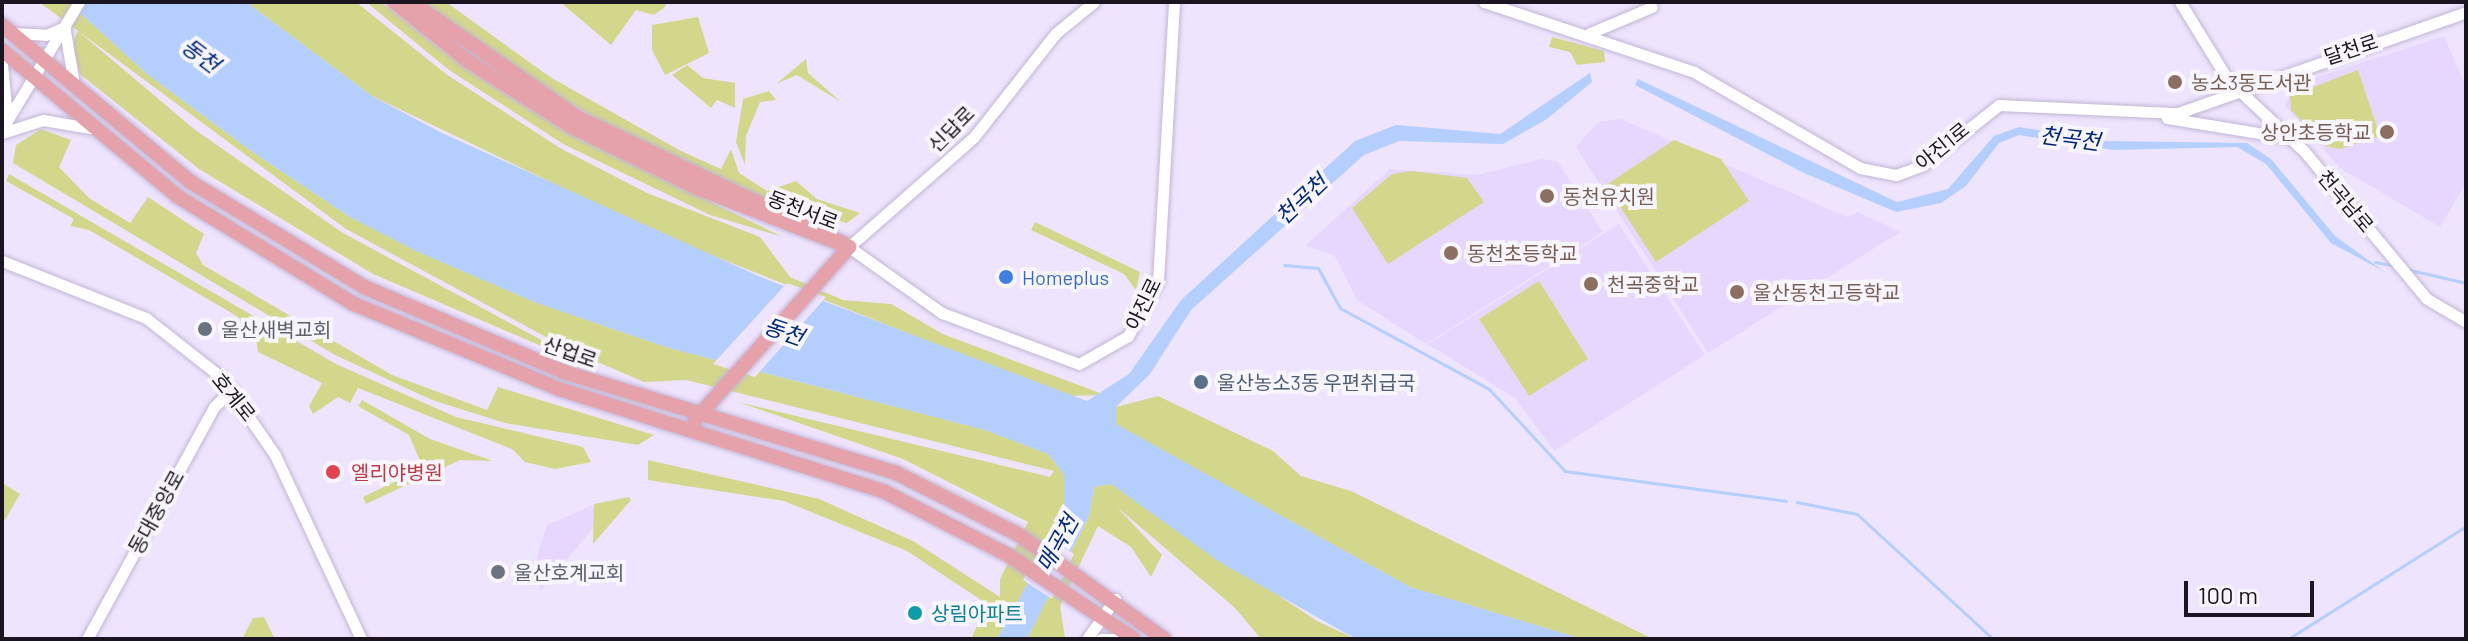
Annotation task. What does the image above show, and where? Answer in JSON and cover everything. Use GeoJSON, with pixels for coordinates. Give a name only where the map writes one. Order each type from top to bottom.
{"type":"FeatureCollection","features":[{"type":"Feature","properties":{"kind":"main road","name":"동천서로"},"geometry":{"type":"LineString","coordinates":[[394,2],[468,61],[572,127],[697,188],[849,247]]}},
{"type":"Feature","properties":{"kind":"main road","name":"동천서로"},"geometry":{"type":"LineString","coordinates":[[411,2],[577,117],[849,247]]}},
{"type":"Feature","properties":{"kind":"main road","name":"산업로"},"geometry":{"type":"LineString","coordinates":[[6,29],[82,98],[234,212],[364,287],[495,347],[704,406],[894,472],[1019,535],[1082,575],[1164,639]]}},
{"type":"Feature","properties":{"kind":"main road","name":"산업로"},"geometry":{"type":"LineString","coordinates":[[2,50],[90,128],[189,204],[354,304],[488,363],[885,492],[1010,556],[1134,639]]}},
{"type":"Feature","properties":{"kind":"main road","name":"신답로"},"geometry":{"type":"LineString","coordinates":[[688,430],[704,406],[823,271],[849,247]]}},
{"type":"Feature","properties":{"kind":"street"},"geometry":{"type":"LineString","coordinates":[[4,128],[79,2]]}},
{"type":"Feature","properties":{"kind":"street","name":"신답로"},"geometry":{"type":"LineString","coordinates":[[849,247],[974,137],[1056,33],[1094,2]]}},
{"type":"Feature","properties":{"kind":"street","name":"아진로"},"geometry":{"type":"LineString","coordinates":[[849,247],[950,317],[1079,364],[1102,357],[1131,333],[1158,281],[1174,2]]}},
{"type":"Feature","properties":{"kind":"street"},"geometry":{"type":"LineString","coordinates":[[1484,2],[1621,42],[1626,22],[1656,4]]}},
{"type":"Feature","properties":{"kind":"street","name":"천곡남로"},"geometry":{"type":"LineString","coordinates":[[2180,2],[2236,88],[2295,143],[2421,291],[2466,322]]}},
{"type":"Feature","properties":{"kind":"street"},"geometry":{"type":"LineString","coordinates":[[1590,33],[1656,4]]}},
{"type":"Feature","properties":{"kind":"street","name":"달천로"},"geometry":{"type":"LineString","coordinates":[[2236,88],[2466,12]]}},
{"type":"Feature","properties":{"kind":"street"},"geometry":{"type":"LineString","coordinates":[[6,29],[39,36],[65,27]]}},
{"type":"Feature","properties":{"kind":"street"},"geometry":{"type":"LineString","coordinates":[[65,27],[67,66],[82,98]]}},
{"type":"Feature","properties":{"kind":"street","name":"아진1로"},"geometry":{"type":"LineString","coordinates":[[1621,42],[1705,77],[1874,173],[1918,168],[2005,104],[2150,115],[2183,111],[2236,88]]}},
{"type":"Feature","properties":{"kind":"street"},"geometry":{"type":"LineString","coordinates":[[2,65],[4,128]]}},
{"type":"Feature","properties":{"kind":"street"},"geometry":{"type":"LineString","coordinates":[[2150,115],[2246,126],[2295,143]]}},
{"type":"Feature","properties":{"kind":"street"},"geometry":{"type":"LineString","coordinates":[[4,128],[43,120],[90,128]]}},
{"type":"Feature","properties":{"kind":"street","name":"호계로"},"geometry":{"type":"LineString","coordinates":[[2,261],[146,318],[232,389],[275,455],[361,639]]}},
{"type":"Feature","properties":{"kind":"street","name":"동대중앙로"},"geometry":{"type":"LineString","coordinates":[[87,639],[214,407],[232,389]]}},
{"type":"Feature","properties":{"kind":"street"},"geometry":{"type":"LineString","coordinates":[[1087,639],[1115,599]]}},
{"type":"Feature","properties":{"kind":"street"},"geometry":{"type":"LineString","coordinates":[[1101,639],[1128,639]]}},
{"type":"Feature","properties":{"kind":"shaded area","name":"상안초등학교"},"geometry":{"type":"Polygon","coordinates":[[[2444,36],[2466,87],[2466,183],[2440,227],[2340,168],[2285,105],[2296,84],[2444,36]]]}},
{"type":"Feature","properties":{"kind":"shaded area","name":"울산동천고등학교"},"geometry":{"type":"Polygon","coordinates":[[[1621,119],[1847,217],[1858,212],[1900,232],[1708,353],[1576,147],[1598,122],[1621,119]]]}},
{"type":"Feature","properties":{"kind":"shaded area","name":"동천초등학교"},"geometry":{"type":"Polygon","coordinates":[[[1542,159],[1558,162],[1603,232],[1426,344],[1357,300],[1334,255],[1305,246],[1390,169],[1476,175],[1542,159]]]}},
{"type":"Feature","properties":{"kind":"shaded area","name":"천곡중학교"},"geometry":{"type":"Polygon","coordinates":[[[1619,224],[1705,355],[1554,451],[1516,399],[1428,344],[1619,224]]]}},
{"type":"Feature","properties":{"kind":"shaded area"},"geometry":{"type":"Polygon","coordinates":[[[593,505],[597,523],[540,592],[537,556],[547,525],[593,505]]]}},
{"type":"Feature","properties":{"kind":"green space"},"geometry":{"type":"Polygon","coordinates":[[[39,2],[68,2],[147,74],[254,153],[350,217],[416,251],[537,303],[669,348],[985,430],[1048,454],[1064,474],[1064,517],[997,639],[971,639],[987,604],[907,551],[784,501],[648,480],[648,460],[819,499],[913,541],[1000,597],[1000,579],[1028,522],[903,459],[738,402],[1050,477],[1054,471],[686,380],[644,382],[574,352],[346,229],[39,2]]]}},
{"type":"Feature","properties":{"kind":"green space"},"geometry":{"type":"Polygon","coordinates":[[[246,2],[356,2],[446,74],[560,148],[647,193],[760,237],[790,277],[843,300],[891,304],[943,334],[1105,395],[1066,396],[661,235],[372,96],[246,2]]]}},
{"type":"Feature","properties":{"kind":"green space"},"geometry":{"type":"Polygon","coordinates":[[[366,2],[381,2],[463,67],[567,133],[783,237],[710,215],[563,144],[449,70],[366,2]]]}},
{"type":"Feature","properties":{"kind":"green space"},"geometry":{"type":"Polygon","coordinates":[[[423,2],[446,2],[550,77],[681,151],[721,169],[731,149],[739,173],[767,191],[796,181],[817,199],[860,213],[847,223],[785,208],[630,138],[534,82],[423,2]]]}},
{"type":"Feature","properties":{"kind":"green space"},"geometry":{"type":"Polygon","coordinates":[[[560,2],[665,2],[666,6],[654,15],[636,10],[611,45],[560,2]]]}},
{"type":"Feature","properties":{"kind":"green space"},"geometry":{"type":"Polygon","coordinates":[[[698,17],[709,53],[665,75],[652,50],[652,25],[698,17]]]}},
{"type":"Feature","properties":{"kind":"green space"},"geometry":{"type":"Polygon","coordinates":[[[78,31],[194,129],[343,233],[597,370],[373,274],[199,169],[80,74],[72,45],[78,31]]]}},
{"type":"Feature","properties":{"kind":"green space"},"geometry":{"type":"Polygon","coordinates":[[[1552,37],[1604,51],[1605,62],[1577,65],[1570,52],[1549,47],[1552,37]]]}},
{"type":"Feature","properties":{"kind":"green space"},"geometry":{"type":"Polygon","coordinates":[[[806,59],[808,73],[841,102],[797,75],[776,84],[806,59]]]}},
{"type":"Feature","properties":{"kind":"green space"},"geometry":{"type":"Polygon","coordinates":[[[687,65],[703,78],[735,83],[735,108],[717,100],[711,108],[672,75],[687,65]]]}},
{"type":"Feature","properties":{"kind":"green space"},"geometry":{"type":"Polygon","coordinates":[[[2358,70],[2380,136],[2340,149],[2326,146],[2291,110],[2290,96],[2358,70]]]}},
{"type":"Feature","properties":{"kind":"green space"},"geometry":{"type":"Polygon","coordinates":[[[769,91],[776,100],[760,102],[746,136],[745,165],[736,142],[743,99],[769,91]]]}},
{"type":"Feature","properties":{"kind":"green space"},"geometry":{"type":"Polygon","coordinates":[[[41,129],[71,140],[59,167],[89,198],[130,223],[148,197],[204,234],[196,253],[203,265],[392,375],[487,410],[498,387],[654,435],[638,445],[505,423],[432,400],[335,355],[13,163],[16,145],[41,129]]]}},
{"type":"Feature","properties":{"kind":"green space"},"geometry":{"type":"Polygon","coordinates":[[[1674,140],[1721,159],[1749,201],[1656,262],[1606,185],[1674,140]]]}},
{"type":"Feature","properties":{"kind":"green space"},"geometry":{"type":"Polygon","coordinates":[[[1412,171],[1467,178],[1484,202],[1388,264],[1352,208],[1392,174],[1412,171]]]}},
{"type":"Feature","properties":{"kind":"green space"},"geometry":{"type":"Polygon","coordinates":[[[9,174],[336,364],[456,417],[583,447],[591,462],[555,469],[525,462],[512,449],[358,388],[350,403],[338,397],[313,414],[309,406],[322,383],[258,352],[255,330],[235,315],[89,230],[70,226],[74,219],[6,181],[9,174]]]}},
{"type":"Feature","properties":{"kind":"green space"},"geometry":{"type":"Polygon","coordinates":[[[1035,222],[1140,272],[1136,290],[1124,274],[1031,230],[1035,222]]]}},
{"type":"Feature","properties":{"kind":"green space"},"geometry":{"type":"Polygon","coordinates":[[[1539,281],[1588,359],[1529,396],[1479,319],[1539,281]]]}},
{"type":"Feature","properties":{"kind":"green space"},"geometry":{"type":"Polygon","coordinates":[[[1158,396],[1273,451],[1301,476],[1351,491],[1653,639],[1582,639],[1410,587],[1116,425],[1116,407],[1158,396]]]}},
{"type":"Feature","properties":{"kind":"green space"},"geometry":{"type":"Polygon","coordinates":[[[362,400],[430,439],[493,461],[460,460],[366,504],[363,497],[423,468],[409,435],[358,406],[362,400]]]}},
{"type":"Feature","properties":{"kind":"green space"},"geometry":{"type":"Polygon","coordinates":[[[2,483],[20,494],[2,525],[2,483]]]}},
{"type":"Feature","properties":{"kind":"green space"},"geometry":{"type":"Polygon","coordinates":[[[1111,484],[1317,621],[1356,639],[1261,639],[1235,608],[1117,507],[1162,555],[1151,577],[1131,547],[1098,526],[1060,606],[1065,638],[1027,639],[1089,516],[1094,487],[1111,484]]]}},
{"type":"Feature","properties":{"kind":"green space"},"geometry":{"type":"Polygon","coordinates":[[[629,497],[631,500],[593,544],[594,504],[629,497]]]}},
{"type":"Feature","properties":{"kind":"green space"},"geometry":{"type":"Polygon","coordinates":[[[264,617],[275,639],[242,639],[253,618],[264,617]]]}},
{"type":"Feature","properties":{"kind":"water"},"geometry":{"type":"Polygon","coordinates":[[[68,2],[246,2],[372,96],[442,133],[763,278],[1087,401],[1129,374],[1181,300],[1355,141],[1396,125],[1500,134],[1590,73],[1592,82],[1547,119],[1503,144],[1399,141],[1364,155],[1191,310],[1150,374],[1116,407],[1116,424],[1410,587],[1582,639],[1356,639],[1221,563],[1111,484],[1094,487],[1089,516],[1027,639],[997,639],[1064,517],[1064,474],[1048,454],[985,430],[669,348],[537,303],[416,251],[350,217],[254,153],[147,74],[68,2]]]}},
{"type":"Feature","properties":{"kind":"water","name":"천곡천"},"geometry":{"type":"Polygon","coordinates":[[[1638,79],[1897,202],[1948,189],[1994,136],[2019,127],[2105,141],[2247,143],[2271,159],[2335,236],[2385,272],[2331,243],[2266,164],[2237,147],[2113,150],[2019,135],[1999,143],[1966,186],[1941,203],[1896,212],[1804,173],[1635,85],[1638,79]]]}},
{"type":"Feature","properties":{"kind":"pier"},"geometry":{"type":"Polygon","coordinates":[[[787,283],[826,297],[755,377],[713,364],[787,283]]]}},
{"type":"Feature","properties":{"kind":"pier"},"geometry":{"type":"Polygon","coordinates":[[[1047,537],[1074,554],[1052,599],[1023,580],[1047,537]]]}},
{"type":"Feature","properties":{"kind":"waterway","name":"천곡천"},"geometry":{"type":"LineString","coordinates":[[2375,262],[2395,266]]}},
{"type":"Feature","properties":{"kind":"waterway"},"geometry":{"type":"LineString","coordinates":[[1284,265],[1318,268],[1340,308],[1489,389],[1565,471],[1786,501]]}},
{"type":"Feature","properties":{"kind":"waterway","name":"천곡천"},"geometry":{"type":"LineString","coordinates":[[2406,269],[2466,283]]}},
{"type":"Feature","properties":{"kind":"waterway"},"geometry":{"type":"LineString","coordinates":[[1797,502],[1857,514],[1993,639]]}},
{"type":"Feature","properties":{"kind":"waterway"},"geometry":{"type":"LineString","coordinates":[[2288,639],[2466,526]]}},
{"type":"Feature","properties":{"kind":"place","name":"농소3동도서관"},"geometry":{"type":"Point","coordinates":[2175,82]}},
{"type":"Feature","properties":{"kind":"place","name":"상안초등학교"},"geometry":{"type":"Point","coordinates":[2387,132]}},
{"type":"Feature","properties":{"kind":"place","name":"동천유치원"},"geometry":{"type":"Point","coordinates":[1547,196]}},
{"type":"Feature","properties":{"kind":"place","name":"동천초등학교"},"geometry":{"type":"Point","coordinates":[1451,253]}},
{"type":"Feature","properties":{"kind":"place","name":"Homeplus"},"geometry":{"type":"Point","coordinates":[1006,277]}},
{"type":"Feature","properties":{"kind":"place","name":"천곡중학교"},"geometry":{"type":"Point","coordinates":[1591,284]}},
{"type":"Feature","properties":{"kind":"place","name":"울산동천고등학교"},"geometry":{"type":"Point","coordinates":[1737,292]}},
{"type":"Feature","properties":{"kind":"place","name":"울산새벽교회"},"geometry":{"type":"Point","coordinates":[205,329]}},
{"type":"Feature","properties":{"kind":"place","name":"울산농소3동 우편취급국"},"geometry":{"type":"Point","coordinates":[1201,382]}},
{"type":"Feature","properties":{"kind":"place","name":"엘리야병원"},"geometry":{"type":"Point","coordinates":[333,472]}},
{"type":"Feature","properties":{"kind":"place","name":"울산호계교회"},"geometry":{"type":"Point","coordinates":[498,572]}},
{"type":"Feature","properties":{"kind":"place","name":"상림아파트"},"geometry":{"type":"Point","coordinates":[915,613]}},
{"type":"Feature","properties":{"kind":"water label","name":"동천"},"geometry":{"type":"Point","coordinates":[201,55]}},
{"type":"Feature","properties":{"kind":"water label","name":"동천"},"geometry":{"type":"Point","coordinates":[784,331]}},
{"type":"Feature","properties":{"kind":"water label","name":"매곡천"},"geometry":{"type":"Point","coordinates":[1057,543]}}]}
